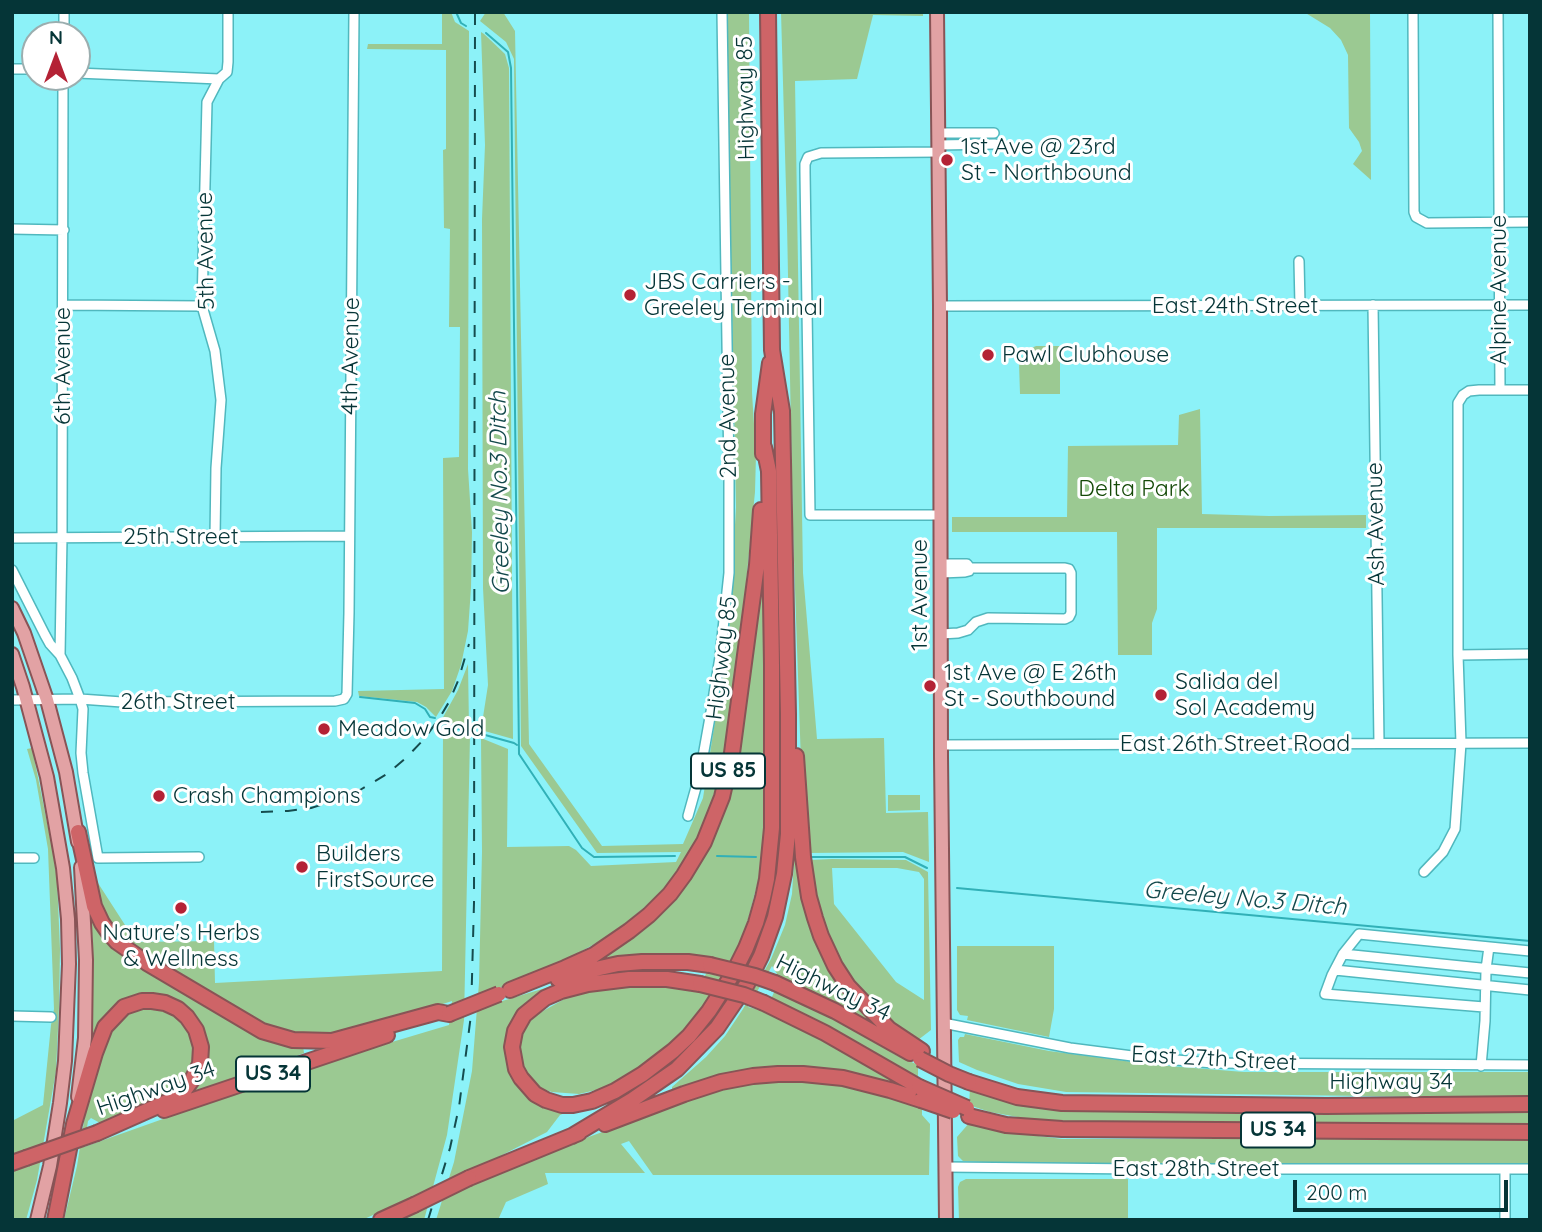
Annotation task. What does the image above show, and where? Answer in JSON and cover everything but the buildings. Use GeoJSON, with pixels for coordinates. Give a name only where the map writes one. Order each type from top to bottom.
{"type":"FeatureCollection","features":[{"type":"Feature","properties":{"kind":"highway","name":"Highway 85"},"geometry":{"type":"LineString","coordinates":[[768,12],[772,350],[782,411],[788,714]]}},
{"type":"Feature","properties":{"kind":"highway","name":"Highway 85"},"geometry":{"type":"LineString","coordinates":[[505,992],[594,954],[629,931],[670,894],[693,862],[709,832],[722,797],[737,726],[757,565],[764,447],[763,414],[772,350]]}},
{"type":"Feature","properties":{"kind":"highway"},"geometry":{"type":"LineString","coordinates":[[764,447],[769,499],[772,828],[767,879],[760,911],[746,948],[734,972],[709,1011],[689,1036],[643,1074],[615,1091],[592,1101],[562,1105],[535,1094],[516,1069],[512,1047],[515,1031],[524,1015],[545,998],[588,984],[629,979],[667,979],[700,984],[744,995],[764,1003],[825,1033],[920,1094]]}},
{"type":"Feature","properties":{"kind":"highway"},"geometry":{"type":"LineString","coordinates":[[788,714],[795,747],[803,857],[821,936],[848,986],[889,1029],[921,1055]]}},
{"type":"Feature","properties":{"kind":"highway","name":"US 85"},"geometry":{"type":"LineString","coordinates":[[572,1136],[677,1069],[717,1028],[747,984],[767,941],[784,874],[788,834],[788,714]]}},
{"type":"Feature","properties":{"kind":"highway"},"geometry":{"type":"LineString","coordinates":[[78,832],[94,906],[117,942],[147,963],[262,1031],[293,1040],[332,1041],[438,1013],[449,1014]]}},
{"type":"Feature","properties":{"kind":"highway","name":"Highway 34"},"geometry":{"type":"LineString","coordinates":[[19,1160],[449,1014],[505,992],[534,987],[618,964],[666,961],[710,965],[775,983],[969,1078],[1045,1097],[1078,1102],[1326,1106],[1530,1104]]}},
{"type":"Feature","properties":{"kind":"highway"},"geometry":{"type":"LineString","coordinates":[[55,1220],[75,1124],[101,1034],[108,1022],[124,1007],[142,1001],[165,1003],[178,1009],[196,1030],[201,1047],[200,1064],[192,1080],[184,1091],[167,1102],[97,1133]]}},
{"type":"Feature","properties":{"kind":"highway","name":"US 34"},"geometry":{"type":"LineString","coordinates":[[381,1220],[469,1178],[572,1136],[684,1094],[721,1082],[753,1076],[803,1074],[843,1078],[920,1094],[1006,1125],[1075,1129],[1530,1132]]}},
{"type":"Feature","properties":{"kind":"highway"},"geometry":{"type":"LineString","coordinates":[[392,1220],[410,1206]]}},
{"type":"Feature","properties":{"kind":"main road","name":"1st Avenue"},"geometry":{"type":"LineString","coordinates":[[937,12],[946,1220]]}},
{"type":"Feature","properties":{"kind":"main road"},"geometry":{"type":"LineString","coordinates":[[12,608],[24,633],[47,700],[78,832],[86,960],[85,1038],[75,1124]]}},
{"type":"Feature","properties":{"kind":"main road"},"geometry":{"type":"LineString","coordinates":[[12,654],[47,777],[63,868],[68,919],[65,1061],[50,1166],[37,1220]]}},
{"type":"Feature","properties":{"kind":"street","name":"5th Avenue"},"geometry":{"type":"LineString","coordinates":[[215,537],[221,400],[215,351],[202,306],[207,103],[219,79],[227,72],[228,12]]}},
{"type":"Feature","properties":{"kind":"street","name":"4th Avenue"},"geometry":{"type":"LineString","coordinates":[[344,699],[348,684],[354,12]]}},
{"type":"Feature","properties":{"kind":"street","name":"2nd Avenue"},"geometry":{"type":"LineString","coordinates":[[688,816],[700,773],[712,705],[722,645],[729,573],[722,12]]}},
{"type":"Feature","properties":{"kind":"street"},"geometry":{"type":"LineString","coordinates":[[1413,12],[1416,217],[1427,223],[1530,222]]}},
{"type":"Feature","properties":{"kind":"street","name":"Alpine Avenue"},"geometry":{"type":"LineString","coordinates":[[1424,872],[1443,852],[1455,829],[1461,743],[1458,655],[1458,403],[1469,391],[1500,390],[1498,12]]}},
{"type":"Feature","properties":{"kind":"street"},"geometry":{"type":"LineString","coordinates":[[91,74],[219,79]]}},
{"type":"Feature","properties":{"kind":"street","name":"6th Avenue"},"geometry":{"type":"LineString","coordinates":[[60,654],[64,91]]}},
{"type":"Feature","properties":{"kind":"street"},"geometry":{"type":"LineString","coordinates":[[940,515],[810,515],[805,169],[808,157],[821,153],[938,143],[994,133]]}},
{"type":"Feature","properties":{"kind":"street"},"geometry":{"type":"LineString","coordinates":[[938,143],[995,144]]}},
{"type":"Feature","properties":{"kind":"street"},"geometry":{"type":"LineString","coordinates":[[12,229],[64,230]]}},
{"type":"Feature","properties":{"kind":"street"},"geometry":{"type":"LineString","coordinates":[[1299,261],[1300,305]]}},
{"type":"Feature","properties":{"kind":"street"},"geometry":{"type":"LineString","coordinates":[[63,305],[202,306]]}},
{"type":"Feature","properties":{"kind":"street","name":"Ash Avenue"},"geometry":{"type":"LineString","coordinates":[[1373,305],[1379,743]]}},
{"type":"Feature","properties":{"kind":"street","name":"East 24th Street"},"geometry":{"type":"LineString","coordinates":[[940,306],[1530,305]]}},
{"type":"Feature","properties":{"kind":"street"},"geometry":{"type":"LineString","coordinates":[[1500,390],[1530,390]]}},
{"type":"Feature","properties":{"kind":"street","name":"25th Street"},"geometry":{"type":"LineString","coordinates":[[12,538],[349,536]]}},
{"type":"Feature","properties":{"kind":"street"},"geometry":{"type":"LineString","coordinates":[[941,568],[967,564],[970,568],[1065,568],[1071,573],[1071,613],[1065,619],[988,618],[976,622],[968,630],[941,634]]}},
{"type":"Feature","properties":{"kind":"street"},"geometry":{"type":"LineString","coordinates":[[12,570],[50,644],[60,654],[83,709],[83,773],[98,858],[200,857]]}},
{"type":"Feature","properties":{"kind":"street"},"geometry":{"type":"LineString","coordinates":[[1458,655],[1530,654]]}},
{"type":"Feature","properties":{"kind":"street","name":"26th Street"},"geometry":{"type":"LineString","coordinates":[[12,700],[173,702],[344,699]]}},
{"type":"Feature","properties":{"kind":"street","name":"East 26th Street Road"},"geometry":{"type":"LineString","coordinates":[[941,745],[1530,743]]}},
{"type":"Feature","properties":{"kind":"street"},"geometry":{"type":"LineString","coordinates":[[12,858],[34,858]]}},
{"type":"Feature","properties":{"kind":"street"},"geometry":{"type":"LineString","coordinates":[[1484,1007],[1325,994],[1343,954],[1359,934],[1530,951]]}},
{"type":"Feature","properties":{"kind":"street"},"geometry":{"type":"LineString","coordinates":[[1481,1066],[1489,947]]}},
{"type":"Feature","properties":{"kind":"street"},"geometry":{"type":"LineString","coordinates":[[1343,954],[1530,973]]}},
{"type":"Feature","properties":{"kind":"street"},"geometry":{"type":"LineString","coordinates":[[1335,970],[1530,990]]}},
{"type":"Feature","properties":{"kind":"street"},"geometry":{"type":"LineString","coordinates":[[12,1017],[51,1017]]}},
{"type":"Feature","properties":{"kind":"street","name":"East 27th Street"},"geometry":{"type":"LineString","coordinates":[[943,1023],[1070,1048],[1207,1063],[1530,1065]]}},
{"type":"Feature","properties":{"kind":"street","name":"East 28th Street"},"geometry":{"type":"LineString","coordinates":[[945,1167],[1530,1169]]}},
{"type":"Feature","properties":{"kind":"street"},"geometry":{"type":"LineString","coordinates":[[1505,1169],[1505,1220]]}},
{"type":"Feature","properties":{"kind":"green space"},"geometry":{"type":"Polygon","coordinates":[[[442,12],[451,12],[455,22],[469,31],[468,469],[472,532],[468,631],[452,691],[436,717],[417,702],[359,696],[358,691],[444,689],[443,458],[459,457],[460,327],[449,327],[450,229],[444,228],[443,150],[446,149],[446,50],[367,49],[368,44],[442,44],[442,12]]]}},
{"type":"Feature","properties":{"kind":"green space"},"geometry":{"type":"Polygon","coordinates":[[[486,12],[503,12],[515,31],[529,744],[602,846],[683,844],[703,798],[729,632],[736,507],[726,12],[749,12],[752,393],[756,455],[744,604],[724,758],[705,826],[683,865],[665,887],[613,934],[565,960],[499,988],[499,1002],[552,986],[535,997],[512,1025],[526,1094],[547,1108],[567,1112],[560,1115],[547,1132],[471,1171],[467,1186],[572,1143],[716,1091],[745,1084],[800,1080],[846,1085],[922,1107],[922,1115],[930,1124],[929,1175],[653,1175],[629,1141],[621,1144],[645,1173],[545,1173],[548,1184],[506,1202],[498,1220],[436,1220],[454,1162],[472,1071],[479,983],[481,738],[508,749],[507,847],[569,846],[591,866],[676,862],[681,852],[597,853],[521,746],[514,59],[506,42],[480,21],[486,12]]]}},
{"type":"Feature","properties":{"kind":"green space"},"geometry":{"type":"Polygon","coordinates":[[[781,12],[923,12],[923,16],[873,15],[857,79],[795,81],[803,573],[817,739],[884,738],[886,813],[928,812],[929,862],[903,852],[809,853],[801,763],[793,531],[781,12]]]}},
{"type":"Feature","properties":{"kind":"green space"},"geometry":{"type":"Polygon","coordinates":[[[1304,12],[1370,12],[1371,180],[1353,164],[1362,151],[1349,128],[1348,55],[1341,40],[1330,28],[1304,12]]]}},
{"type":"Feature","properties":{"kind":"green space"},"geometry":{"type":"Polygon","coordinates":[[[481,32],[505,54],[509,68],[513,739],[481,730],[488,685],[483,588],[482,219],[485,145],[481,32]]]}},
{"type":"Feature","properties":{"kind":"green space"},"geometry":{"type":"Polygon","coordinates":[[[1036,346],[1060,346],[1060,394],[1020,394],[1019,363],[1027,350],[1036,346]]]}},
{"type":"Feature","properties":{"kind":"green space","name":"Delta Park"},"geometry":{"type":"Polygon","coordinates":[[[1200,409],[1202,514],[1366,515],[1366,528],[1157,528],[1157,609],[1152,623],[1152,655],[1118,655],[1117,532],[952,532],[952,517],[1067,517],[1068,446],[1178,445],[1179,415],[1200,409]]]}},
{"type":"Feature","properties":{"kind":"green space"},"geometry":{"type":"Polygon","coordinates":[[[763,559],[766,560],[766,829],[763,862],[744,935],[710,999],[677,1040],[630,1075],[600,1089],[579,1094],[542,1089],[530,1082],[522,1067],[519,1043],[525,1027],[536,1015],[575,993],[597,987],[666,986],[694,992],[716,959],[667,955],[608,960],[607,956],[665,909],[701,862],[725,809],[740,742],[763,559]]]}},
{"type":"Feature","properties":{"kind":"green space"},"geometry":{"type":"Polygon","coordinates":[[[468,664],[469,727],[441,721],[458,690],[468,664]]]}},
{"type":"Feature","properties":{"kind":"green space"},"geometry":{"type":"Polygon","coordinates":[[[443,735],[470,736],[464,1020],[447,1135],[424,1220],[400,1220],[411,1213],[415,1196],[362,1220],[64,1220],[98,1054],[108,1029],[132,1009],[145,1005],[171,1010],[190,1029],[196,1056],[194,1070],[166,1099],[100,1123],[91,1118],[88,1121],[84,1147],[315,1065],[449,1025],[452,1001],[403,1017],[327,1036],[277,1030],[132,946],[111,928],[101,913],[88,857],[91,856],[96,880],[136,942],[214,941],[215,983],[442,971],[443,735]]]}},
{"type":"Feature","properties":{"kind":"green space"},"geometry":{"type":"Polygon","coordinates":[[[32,748],[57,879],[59,1007],[56,1071],[37,1180],[26,1220],[12,1220],[12,1171],[25,1166],[26,1150],[12,1154],[12,1121],[43,1105],[54,1009],[48,849],[36,780],[27,749],[32,748]]]}},
{"type":"Feature","properties":{"kind":"green space"},"geometry":{"type":"Polygon","coordinates":[[[888,795],[920,795],[920,810],[888,811],[888,795]]]}},
{"type":"Feature","properties":{"kind":"green space"},"geometry":{"type":"Polygon","coordinates":[[[798,860],[815,937],[889,1034],[779,977],[772,966],[748,1007],[779,1015],[882,1071],[896,1082],[890,1084],[835,1070],[793,1067],[745,1071],[672,1091],[672,1087],[725,1036],[771,959],[785,925],[792,894],[794,861],[798,860]]]}},
{"type":"Feature","properties":{"kind":"green space"},"geometry":{"type":"Polygon","coordinates":[[[810,860],[906,860],[928,872],[931,1030],[918,1040],[893,1025],[862,994],[835,955],[818,910],[810,860]],[[832,868],[834,904],[896,982],[924,1000],[924,879],[919,872],[897,868],[832,868]]]}},
{"type":"Feature","properties":{"kind":"green space"},"geometry":{"type":"Polygon","coordinates":[[[89,908],[101,932],[303,1046],[304,1053],[191,1096],[188,1091],[202,1075],[206,1062],[189,1012],[123,1001],[109,1011],[89,1046],[93,942],[89,908]]]}},
{"type":"Feature","properties":{"kind":"green space"},"geometry":{"type":"Polygon","coordinates":[[[957,946],[1054,946],[1054,1009],[1049,1037],[967,1020],[968,1016],[960,1015],[957,1010],[957,946]]]}},
{"type":"Feature","properties":{"kind":"green space"},"geometry":{"type":"Polygon","coordinates":[[[776,988],[853,1027],[894,1054],[918,1065],[918,1079],[771,999],[776,988]]]}},
{"type":"Feature","properties":{"kind":"green space"},"geometry":{"type":"Polygon","coordinates":[[[965,1034],[1049,1051],[1156,1065],[1244,1072],[1530,1072],[1530,1096],[1066,1092],[1018,1084],[959,1062],[958,1040],[965,1034]]]}},
{"type":"Feature","properties":{"kind":"green space"},"geometry":{"type":"Polygon","coordinates":[[[970,1089],[992,1096],[1530,1109],[1530,1126],[1071,1125],[990,1112],[969,1105],[970,1089]]]}},
{"type":"Feature","properties":{"kind":"green space"},"geometry":{"type":"Polygon","coordinates":[[[970,1122],[1007,1132],[1062,1139],[1530,1139],[1530,1164],[963,1161],[958,1156],[957,1137],[970,1122]]]}},
{"type":"Feature","properties":{"kind":"green space"},"geometry":{"type":"Polygon","coordinates":[[[966,1179],[1128,1179],[1128,1220],[959,1220],[958,1187],[960,1182],[966,1179]]]}},
{"type":"Feature","properties":{"kind":"waterway"},"geometry":{"type":"LineString","coordinates":[[456,12],[461,23],[466,26]]}},
{"type":"Feature","properties":{"kind":"waterway","name":"Greeley No.3 Ditch"},"geometry":{"type":"LineString","coordinates":[[486,33],[508,52],[511,68],[519,754],[582,848],[594,857],[675,856]]}},
{"type":"Feature","properties":{"kind":"waterway"},"geometry":{"type":"LineString","coordinates":[[360,697],[415,703],[425,709],[430,717],[435,718]]}},
{"type":"Feature","properties":{"kind":"waterway"},"geometry":{"type":"LineString","coordinates":[[441,723],[468,732]]}},
{"type":"Feature","properties":{"kind":"waterway"},"geometry":{"type":"LineString","coordinates":[[478,733],[517,745]]}},
{"type":"Feature","properties":{"kind":"waterway","name":"Greeley No.3 Ditch"},"geometry":{"type":"LineString","coordinates":[[717,856],[756,857]]}},
{"type":"Feature","properties":{"kind":"waterway","name":"Greeley No.3 Ditch"},"geometry":{"type":"LineString","coordinates":[[811,857],[905,857],[927,868]]}},
{"type":"Feature","properties":{"kind":"waterway","name":"Greeley No.3 Ditch"},"geometry":{"type":"LineString","coordinates":[[957,888],[1530,941]]}},
{"type":"Feature","properties":{"kind":"railway"},"geometry":{"type":"LineString","coordinates":[[428,1220],[450,1148],[459,1107],[471,1015],[474,903],[475,12]]}},
{"type":"Feature","properties":{"kind":"railway"},"geometry":{"type":"LineString","coordinates":[[261,812],[311,808],[360,790],[387,774],[425,738],[440,717],[458,681],[469,644]]}},
{"type":"Feature","properties":{"kind":"place","name":"1st Ave @ 23rd St - Northbound"},"geometry":{"type":"Point","coordinates":[947,160]}},
{"type":"Feature","properties":{"kind":"place","name":"JBS Carriers - Greeley Terminal"},"geometry":{"type":"Point","coordinates":[630,295]}},
{"type":"Feature","properties":{"kind":"place","name":"Pawl Clubhouse"},"geometry":{"type":"Point","coordinates":[988,355]}},
{"type":"Feature","properties":{"kind":"place","name":"1st Ave @ E 26th St - Southbound"},"geometry":{"type":"Point","coordinates":[930,686]}},
{"type":"Feature","properties":{"kind":"place","name":"Salida del Sol Academy"},"geometry":{"type":"Point","coordinates":[1161,695]}},
{"type":"Feature","properties":{"kind":"place","name":"Meadow Gold"},"geometry":{"type":"Point","coordinates":[324,729]}},
{"type":"Feature","properties":{"kind":"place","name":"Crash Champions"},"geometry":{"type":"Point","coordinates":[159,796]}},
{"type":"Feature","properties":{"kind":"place","name":"Builders FirstSource"},"geometry":{"type":"Point","coordinates":[302,867]}},
{"type":"Feature","properties":{"kind":"place","name":"Nature's Herbs & Wellness"},"geometry":{"type":"Point","coordinates":[181,908]}}]}
